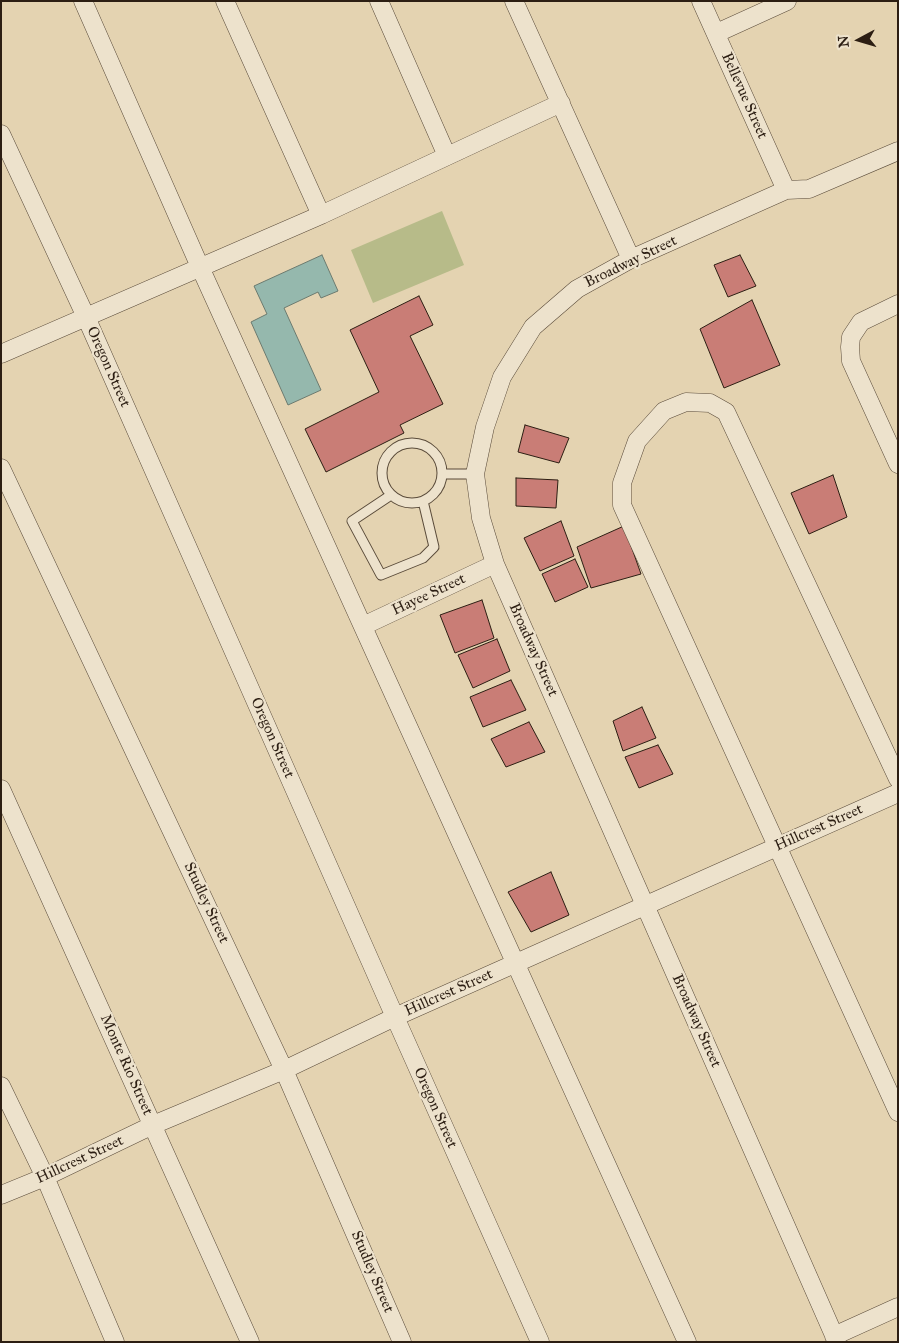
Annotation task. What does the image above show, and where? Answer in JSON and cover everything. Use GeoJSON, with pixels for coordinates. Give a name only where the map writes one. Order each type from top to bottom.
{"type":"FeatureCollection","features":[{"type":"Feature","properties":{"kind":"street"},"geometry":{"type":"LineString","coordinates":[[83,1],[200,267],[687,1342]]}},
{"type":"Feature","properties":{"kind":"street"},"geometry":{"type":"LineString","coordinates":[[225,1],[321,215]]}},
{"type":"Feature","properties":{"kind":"street"},"geometry":{"type":"LineString","coordinates":[[379,1],[447,156]]}},
{"type":"Feature","properties":{"kind":"street"},"geometry":{"type":"LineString","coordinates":[[514,1],[631,259]]}},
{"type":"Feature","properties":{"kind":"street","name":"Bellevue Street"},"geometry":{"type":"LineString","coordinates":[[701,1],[786,190]]}},
{"type":"Feature","properties":{"kind":"street"},"geometry":{"type":"LineString","coordinates":[[706,1],[786,190]]}},
{"type":"Feature","properties":{"kind":"street"},"geometry":{"type":"LineString","coordinates":[[719,32],[787,1]]}},
{"type":"Feature","properties":{"kind":"street"},"geometry":{"type":"LineString","coordinates":[[1,354],[321,215],[561,102]]}},
{"type":"Feature","properties":{"kind":"street","name":"Oregon Street"},"geometry":{"type":"LineString","coordinates":[[1,134],[86,317],[394,1017],[540,1342]]}},
{"type":"Feature","properties":{"kind":"street","name":"Broadway Street"},"geometry":{"type":"LineString","coordinates":[[835,1339],[495,564],[481,518],[475,474],[485,428],[502,377],[533,327],[577,288],[631,259],[786,190],[809,189],[898,151]]}},
{"type":"Feature","properties":{"kind":"street"},"geometry":{"type":"LineString","coordinates":[[898,304],[861,322],[855,328],[851,337],[850,347],[851,361],[898,464]]}},
{"type":"Feature","properties":{"kind":"street"},"geometry":{"type":"LineString","coordinates":[[898,779],[726,412],[710,403],[686,402],[664,411],[637,441],[622,483],[622,505],[898,1112]]}},
{"type":"Feature","properties":{"kind":"street","name":"Studley Street"},"geometry":{"type":"LineString","coordinates":[[1,468],[284,1070],[402,1342]]}},
{"type":"Feature","properties":{"kind":"street","name":"Hayee Street"},"geometry":{"type":"LineString","coordinates":[[363,626],[495,564]]}},
{"type":"Feature","properties":{"kind":"street","name":"Monte Rio Street"},"geometry":{"type":"LineString","coordinates":[[1,789],[250,1342]]}},
{"type":"Feature","properties":{"kind":"street","name":"Hillcrest Street"},"geometry":{"type":"LineString","coordinates":[[1,1195],[45,1177],[153,1125],[284,1070],[394,1017],[898,793]]}},
{"type":"Feature","properties":{"kind":"street"},"geometry":{"type":"LineString","coordinates":[[1,1086],[45,1177],[115,1342]]}},
{"type":"Feature","properties":{"kind":"street"},"geometry":{"type":"LineString","coordinates":[[835,1339],[898,1307]]}},
{"type":"Feature","properties":{"kind":"lane"},"geometry":{"type":"LineString","coordinates":[[411,442],[429,448],[436,455],[442,474],[436,490],[430,497],[415,503],[406,502],[391,495],[385,487],[382,467],[392,450],[411,442]]}},
{"type":"Feature","properties":{"kind":"lane"},"geometry":{"type":"LineString","coordinates":[[442,474],[475,474]]}},
{"type":"Feature","properties":{"kind":"lane"},"geometry":{"type":"LineString","coordinates":[[391,495],[352,521],[381,575],[423,558],[434,547],[423,501]]}},
{"type":"Feature","properties":{"kind":"green space"},"geometry":{"type":"Polygon","coordinates":[[[442,211],[464,265],[373,303],[351,250],[442,211]]]}},
{"type":"Feature","properties":{"kind":"water"},"geometry":{"type":"Polygon","coordinates":[[[322,255],[338,291],[321,298],[318,292],[284,308],[321,390],[288,405],[251,322],[267,314],[254,286],[322,255]]]}},
{"type":"Feature","properties":{"kind":"building"},"geometry":{"type":"Polygon","coordinates":[[[740,255],[756,286],[728,297],[714,265],[740,255]]]}},
{"type":"Feature","properties":{"kind":"building"},"geometry":{"type":"Polygon","coordinates":[[[419,296],[433,325],[410,336],[443,404],[400,425],[404,433],[326,472],[305,429],[379,392],[350,330],[419,296]]]}},
{"type":"Feature","properties":{"kind":"building"},"geometry":{"type":"Polygon","coordinates":[[[752,300],[780,365],[724,388],[700,329],[752,300]]]}},
{"type":"Feature","properties":{"kind":"building"},"geometry":{"type":"Polygon","coordinates":[[[525,425],[569,438],[559,463],[518,452],[525,425]]]}},
{"type":"Feature","properties":{"kind":"building"},"geometry":{"type":"Polygon","coordinates":[[[833,475],[847,517],[809,534],[791,493],[833,475]]]}},
{"type":"Feature","properties":{"kind":"building"},"geometry":{"type":"Polygon","coordinates":[[[516,478],[558,480],[556,508],[516,506],[516,478]]]}},
{"type":"Feature","properties":{"kind":"building"},"geometry":{"type":"Polygon","coordinates":[[[561,521],[574,556],[540,571],[524,538],[561,521]]]}},
{"type":"Feature","properties":{"kind":"building"},"geometry":{"type":"Polygon","coordinates":[[[624,526],[641,574],[591,588],[577,547],[624,526]]]}},
{"type":"Feature","properties":{"kind":"building"},"geometry":{"type":"Polygon","coordinates":[[[575,559],[588,587],[555,602],[542,574],[575,559]]]}},
{"type":"Feature","properties":{"kind":"building"},"geometry":{"type":"Polygon","coordinates":[[[482,600],[494,638],[455,653],[440,615],[482,600]]]}},
{"type":"Feature","properties":{"kind":"building"},"geometry":{"type":"Polygon","coordinates":[[[497,639],[510,671],[473,688],[458,655],[497,639]]]}},
{"type":"Feature","properties":{"kind":"building"},"geometry":{"type":"Polygon","coordinates":[[[511,680],[526,710],[483,727],[470,697],[511,680]]]}},
{"type":"Feature","properties":{"kind":"building"},"geometry":{"type":"Polygon","coordinates":[[[642,707],[656,738],[623,751],[613,721],[642,707]]]}},
{"type":"Feature","properties":{"kind":"building"},"geometry":{"type":"Polygon","coordinates":[[[529,722],[545,752],[506,767],[491,739],[529,722]]]}},
{"type":"Feature","properties":{"kind":"building"},"geometry":{"type":"Polygon","coordinates":[[[658,745],[673,774],[639,788],[625,757],[658,745]]]}},
{"type":"Feature","properties":{"kind":"building"},"geometry":{"type":"Polygon","coordinates":[[[551,872],[569,915],[531,932],[508,892],[551,872]]]}}]}
